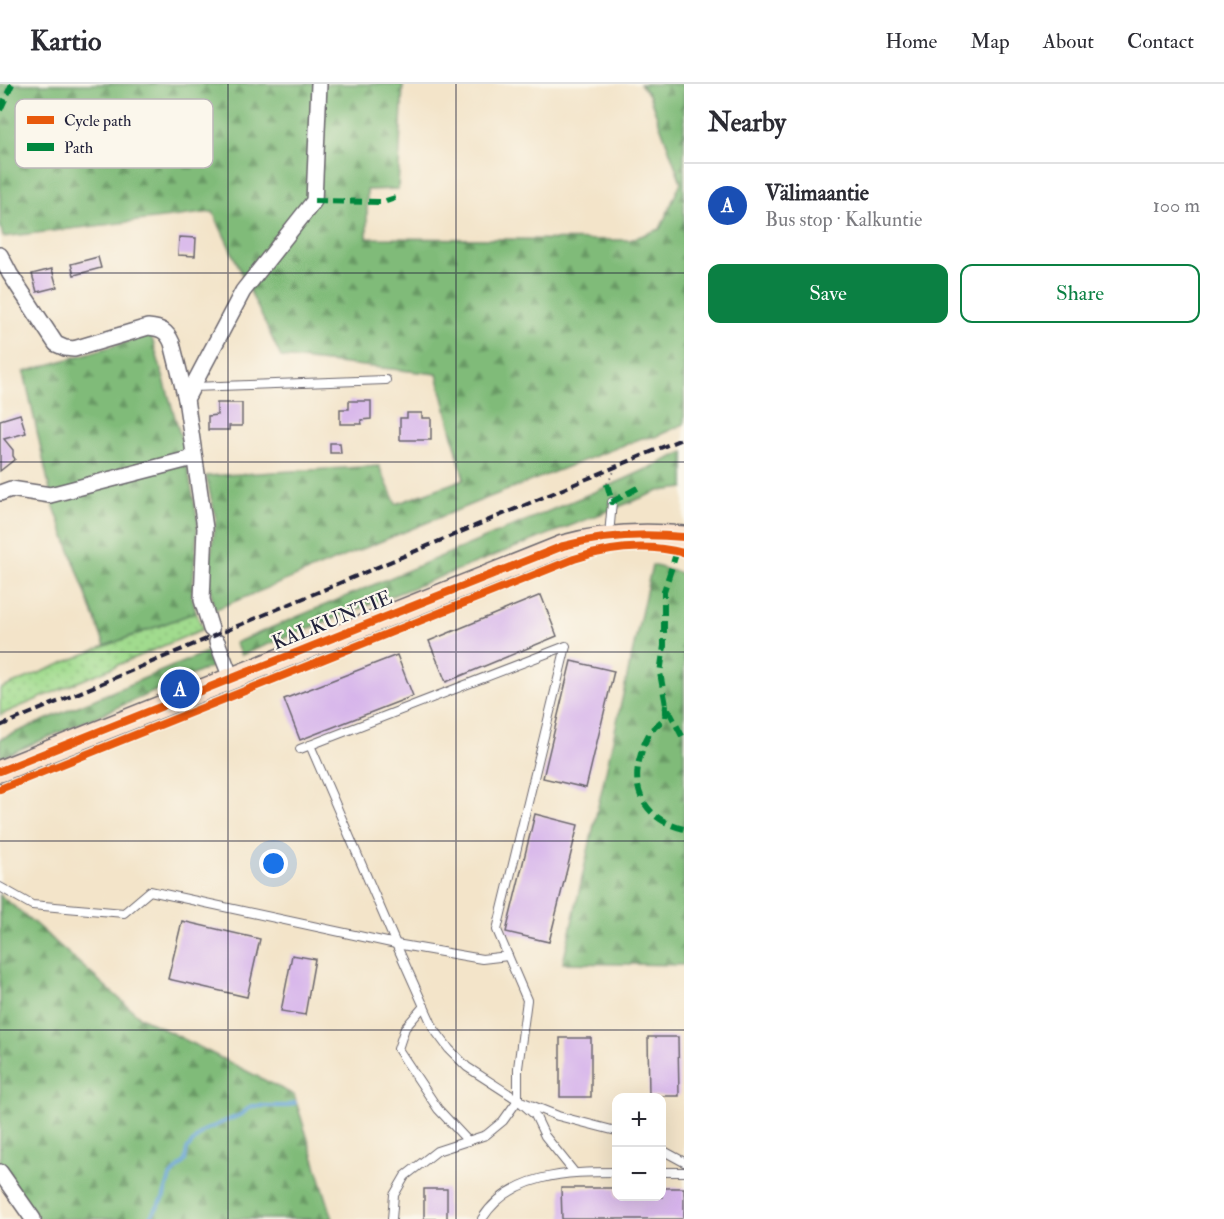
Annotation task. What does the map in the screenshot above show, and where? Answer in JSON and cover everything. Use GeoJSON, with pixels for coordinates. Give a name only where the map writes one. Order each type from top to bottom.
{"type":"FeatureCollection","features":[{"type":"Feature","properties":{"kind":"street"},"geometry":{"type":"LineString","coordinates":[[189,393],[243,291],[314,201],[319,84]]}},
{"type":"Feature","properties":{"kind":"street"},"geometry":{"type":"LineString","coordinates":[[0,255],[56,344],[74,349],[148,327],[160,328],[169,335],[189,393],[193,458],[203,502],[205,528],[201,593],[203,607],[231,678]]}},
{"type":"Feature","properties":{"kind":"street"},"geometry":{"type":"LineString","coordinates":[[0,493],[11,489],[50,495],[193,458]]}},
{"type":"Feature","properties":{"kind":"street","name":"KALKUNTIE"},"geometry":{"type":"LineString","coordinates":[[0,771],[563,546],[586,539],[642,534],[684,537]]}},
{"type":"Feature","properties":{"kind":"street"},"geometry":{"type":"LineString","coordinates":[[0,1172],[33,1219]]}},
{"type":"Feature","properties":{"kind":"lane"},"geometry":{"type":"LineString","coordinates":[[189,393],[386,380]]}},
{"type":"Feature","properties":{"kind":"lane"},"geometry":{"type":"LineString","coordinates":[[609,537],[612,502]]}},
{"type":"Feature","properties":{"kind":"lane"},"geometry":{"type":"LineString","coordinates":[[300,749],[566,646],[497,930],[527,1000],[518,1068],[518,1100],[503,1121],[486,1135],[436,1151],[405,1176],[394,1195],[392,1219]]}},
{"type":"Feature","properties":{"kind":"lane"},"geometry":{"type":"LineString","coordinates":[[310,745],[434,1029],[461,1061],[518,1100],[535,1115],[545,1136],[574,1172]]}},
{"type":"Feature","properties":{"kind":"lane"},"geometry":{"type":"LineString","coordinates":[[0,888],[32,905],[124,913],[150,891],[396,944],[482,959],[508,956]]}},
{"type":"Feature","properties":{"kind":"lane"},"geometry":{"type":"LineString","coordinates":[[424,1006],[405,1028],[398,1048],[438,1109],[468,1141]]}},
{"type":"Feature","properties":{"kind":"lane"},"geometry":{"type":"LineString","coordinates":[[518,1100],[558,1116],[612,1130]]}},
{"type":"Feature","properties":{"kind":"lane"},"geometry":{"type":"LineString","coordinates":[[666,1152],[684,1162]]}},
{"type":"Feature","properties":{"kind":"lane"},"geometry":{"type":"LineString","coordinates":[[482,1219],[491,1205],[508,1191],[532,1180],[574,1172],[612,1172]]}},
{"type":"Feature","properties":{"kind":"lane"},"geometry":{"type":"LineString","coordinates":[[666,1172],[684,1172]]}},
{"type":"Feature","properties":{"kind":"path"},"geometry":{"type":"LineString","coordinates":[[607,484],[616,468]]}},
{"type":"Feature","properties":{"kind":"green space"},"geometry":{"type":"Polygon","coordinates":[[[0,84],[403,84],[398,189],[367,190],[367,238],[630,240],[660,229],[681,182],[649,95],[640,84],[684,84],[684,424],[655,437],[642,438],[482,500],[214,610],[208,575],[216,519],[206,476],[379,466],[396,504],[464,479],[437,374],[281,357],[213,212],[3,237],[0,224],[0,84]]]}},
{"type":"Feature","properties":{"kind":"green space"},"geometry":{"type":"Polygon","coordinates":[[[151,335],[183,445],[198,521],[192,596],[196,612],[105,646],[53,504],[24,372],[151,335]]]}},
{"type":"Feature","properties":{"kind":"green space"},"geometry":{"type":"Polygon","coordinates":[[[684,452],[684,488],[659,491],[241,655],[235,643],[625,479],[684,452]]]}},
{"type":"Feature","properties":{"kind":"green space"},"geometry":{"type":"Polygon","coordinates":[[[652,565],[684,574],[684,965],[563,963],[652,565]]]}},
{"type":"Feature","properties":{"kind":"green space"},"geometry":{"type":"Polygon","coordinates":[[[196,612],[203,629],[0,715],[0,689],[196,612]]]}},
{"type":"Feature","properties":{"kind":"green space"},"geometry":{"type":"Polygon","coordinates":[[[209,651],[218,664],[0,758],[0,739],[209,651]]]}},
{"type":"Feature","properties":{"kind":"green space"},"geometry":{"type":"Polygon","coordinates":[[[0,895],[140,1017],[294,1095],[333,1219],[39,1219],[0,1166],[0,895]]]}},
{"type":"Feature","properties":{"kind":"building"},"geometry":{"type":"Polygon","coordinates":[[[179,237],[196,238],[195,256],[178,255],[179,237]]]}},
{"type":"Feature","properties":{"kind":"building"},"geometry":{"type":"Polygon","coordinates":[[[98,257],[101,268],[74,275],[71,264],[98,257]]]}},
{"type":"Feature","properties":{"kind":"building"},"geometry":{"type":"Polygon","coordinates":[[[52,269],[57,287],[37,292],[32,274],[52,269]]]}},
{"type":"Feature","properties":{"kind":"building"},"geometry":{"type":"Polygon","coordinates":[[[349,401],[371,401],[371,419],[361,420],[362,424],[340,424],[340,409],[349,409],[349,401]]]}},
{"type":"Feature","properties":{"kind":"building"},"geometry":{"type":"Polygon","coordinates":[[[217,403],[242,403],[242,426],[229,426],[229,430],[208,430],[208,416],[217,415],[217,403]]]}},
{"type":"Feature","properties":{"kind":"building"},"geometry":{"type":"Polygon","coordinates":[[[407,413],[422,413],[422,418],[431,418],[431,440],[400,440],[400,418],[407,418],[407,413]]]}},
{"type":"Feature","properties":{"kind":"building"},"geometry":{"type":"Polygon","coordinates":[[[20,414],[26,433],[4,439],[13,450],[15,459],[0,471],[0,420],[20,414]]]}},
{"type":"Feature","properties":{"kind":"building"},"geometry":{"type":"Polygon","coordinates":[[[330,443],[340,443],[341,453],[330,453],[330,443]]]}},
{"type":"Feature","properties":{"kind":"building"},"geometry":{"type":"Polygon","coordinates":[[[541,595],[557,636],[446,682],[429,641],[541,595]]]}},
{"type":"Feature","properties":{"kind":"building"},"geometry":{"type":"Polygon","coordinates":[[[397,655],[413,696],[300,740],[284,699],[397,655]]]}},
{"type":"Feature","properties":{"kind":"building"},"geometry":{"type":"Polygon","coordinates":[[[571,661],[614,671],[586,788],[543,778],[571,661]]]}},
{"type":"Feature","properties":{"kind":"building"},"geometry":{"type":"Polygon","coordinates":[[[535,814],[578,825],[549,942],[506,932],[535,814]]]}},
{"type":"Feature","properties":{"kind":"building"},"geometry":{"type":"Polygon","coordinates":[[[182,921],[260,939],[247,997],[168,979],[182,921]]]}},
{"type":"Feature","properties":{"kind":"building"},"geometry":{"type":"Polygon","coordinates":[[[292,955],[315,959],[305,1015],[281,1011],[292,955]]]}},
{"type":"Feature","properties":{"kind":"building"},"geometry":{"type":"Polygon","coordinates":[[[648,1037],[678,1037],[679,1096],[649,1093],[648,1037]]]}},
{"type":"Feature","properties":{"kind":"building"},"geometry":{"type":"Polygon","coordinates":[[[560,1038],[591,1038],[591,1097],[560,1097],[560,1038]]]}},
{"type":"Feature","properties":{"kind":"building"},"geometry":{"type":"Polygon","coordinates":[[[561,1188],[612,1188],[612,1201],[666,1201],[666,1188],[684,1188],[684,1219],[562,1219],[561,1188]]]}},
{"type":"Feature","properties":{"kind":"building"},"geometry":{"type":"Polygon","coordinates":[[[424,1189],[447,1189],[447,1219],[424,1219],[424,1189]]]}},
{"type":"Feature","properties":{"kind":"waterway"},"geometry":{"type":"LineString","coordinates":[[149,1219],[163,1199],[170,1177],[185,1161],[187,1149],[203,1131],[242,1114],[251,1106],[286,1106],[295,1103]]}},
{"type":"Feature","properties":{"kind":"railway"},"geometry":{"type":"LineString","coordinates":[[0,726],[684,438]]}},
{"type":"Feature","properties":{"kind":"marked path"},"geometry":{"type":"LineString","coordinates":[[0,110],[12,84]]}},
{"type":"Feature","properties":{"kind":"marked path"},"geometry":{"type":"LineString","coordinates":[[314,201],[383,202],[395,198]]}},
{"type":"Feature","properties":{"kind":"marked path"},"geometry":{"type":"LineString","coordinates":[[607,484],[612,502],[639,487]]}},
{"type":"Feature","properties":{"kind":"marked path"},"geometry":{"type":"LineString","coordinates":[[677,551],[664,591],[664,646],[660,673],[666,705],[684,740]]}},
{"type":"Feature","properties":{"kind":"marked path"},"geometry":{"type":"LineString","coordinates":[[666,705],[665,718],[651,731],[643,749],[637,774],[638,785],[641,796],[653,813],[662,820],[684,829]]}},
{"type":"Feature","properties":{"kind":"cycle path"},"geometry":{"type":"LineString","coordinates":[[0,771],[563,546],[593,539],[623,536],[684,537]]}},
{"type":"Feature","properties":{"kind":"cycle path"},"geometry":{"type":"LineString","coordinates":[[0,789],[574,559],[615,549],[642,547],[684,553]]}},
{"type":"Feature","properties":{"kind":"place","name":"Välimaantie"},"geometry":{"type":"Point","coordinates":[180,689]}}]}
